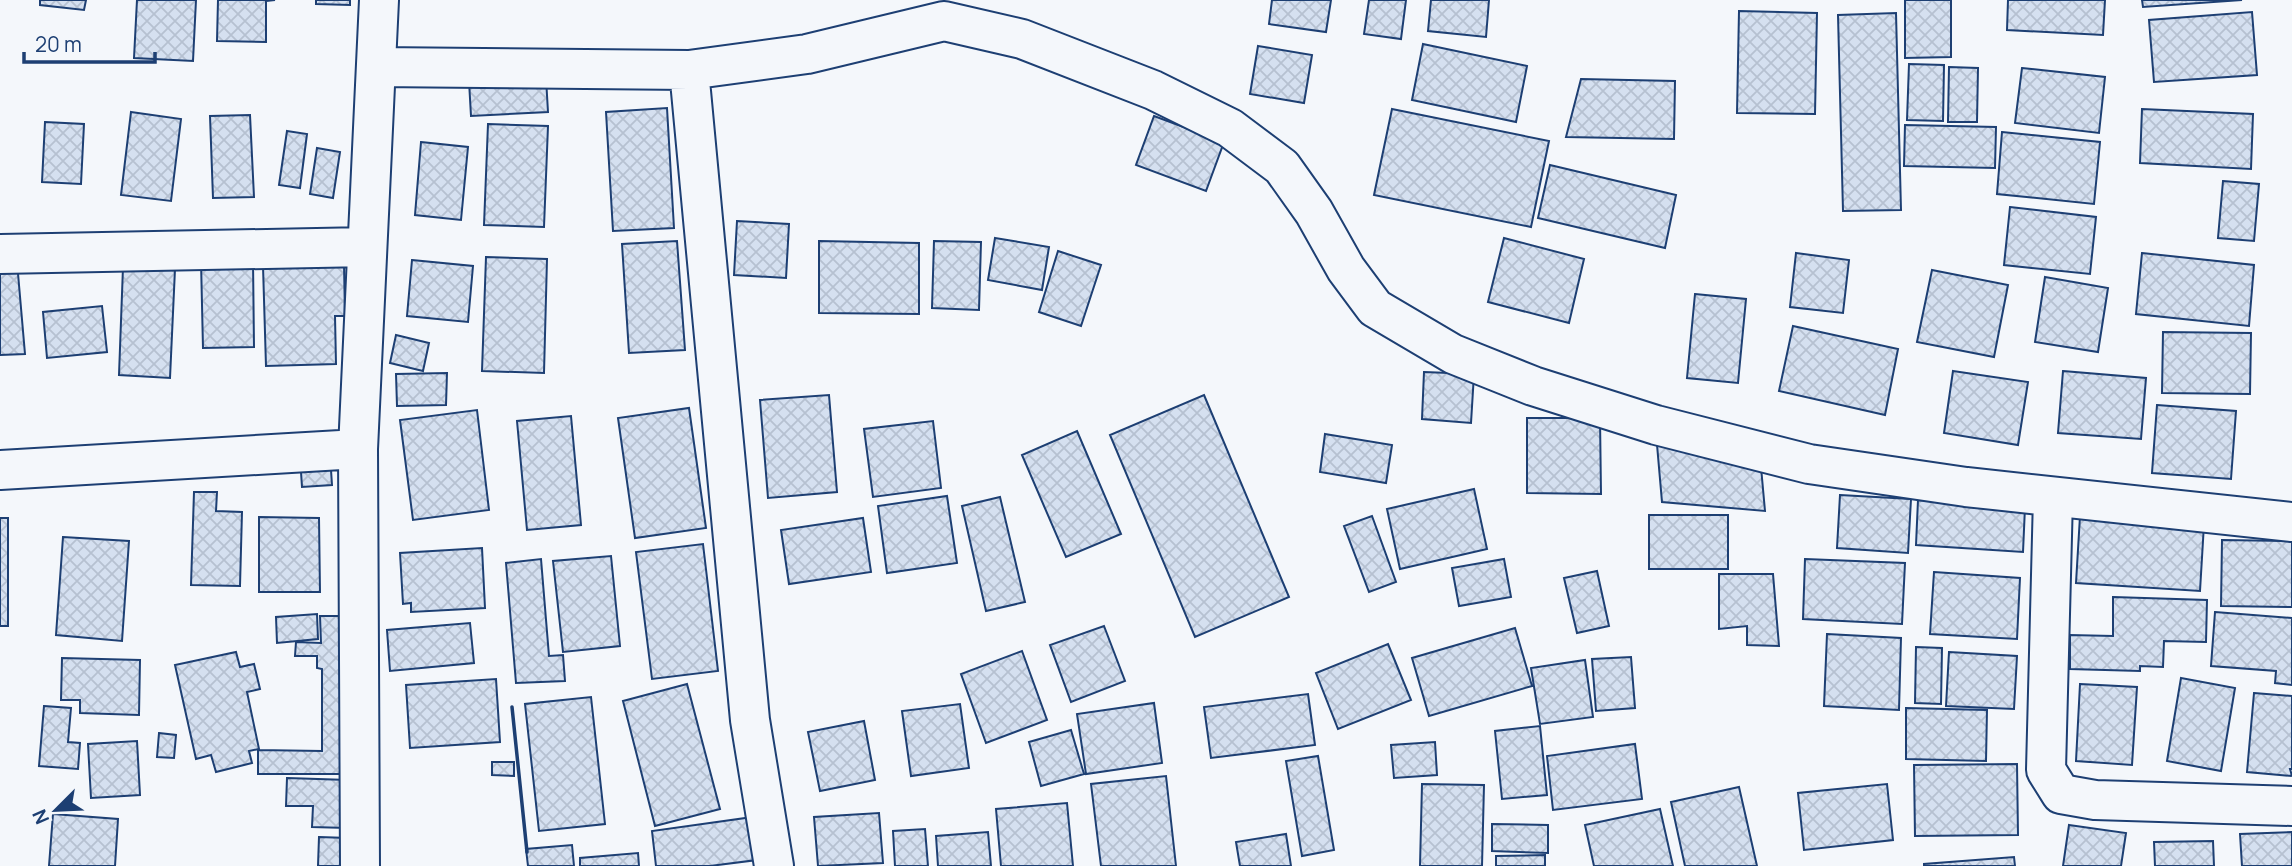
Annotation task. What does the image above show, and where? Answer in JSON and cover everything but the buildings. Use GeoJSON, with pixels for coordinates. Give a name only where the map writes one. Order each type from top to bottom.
{"type":"FeatureCollection","features":[{"type":"Feature","properties":{"kind":"street"},"geometry":{"type":"LineString","coordinates":[[360,866],[358,449],[379,0]]}},
{"type":"Feature","properties":{"kind":"street"},"geometry":{"type":"LineString","coordinates":[[377,68],[689,70],[807,54],[944,21],[1022,39],[1153,90],[1230,128],[1282,167],[1314,212],[1346,269],[1376,308],[1453,354],[1533,386],[1656,425],[1809,464],[1966,487],[2292,522]]}},
{"type":"Feature","properties":{"kind":"street"},"geometry":{"type":"LineString","coordinates":[[689,70],[750,720],[775,866]]}},
{"type":"Feature","properties":{"kind":"street"},"geometry":{"type":"LineString","coordinates":[[0,254],[367,247]]}},
{"type":"Feature","properties":{"kind":"street"},"geometry":{"type":"LineString","coordinates":[[0,470],[358,449]]}},
{"type":"Feature","properties":{"kind":"street"},"geometry":{"type":"LineString","coordinates":[[2053,497],[2046,770],[2062,794],[2095,800],[2292,806]]}},
{"type":"Feature","properties":{"kind":"wall"},"geometry":{"type":"LineString","coordinates":[[512,707],[527,852]]}}]}
